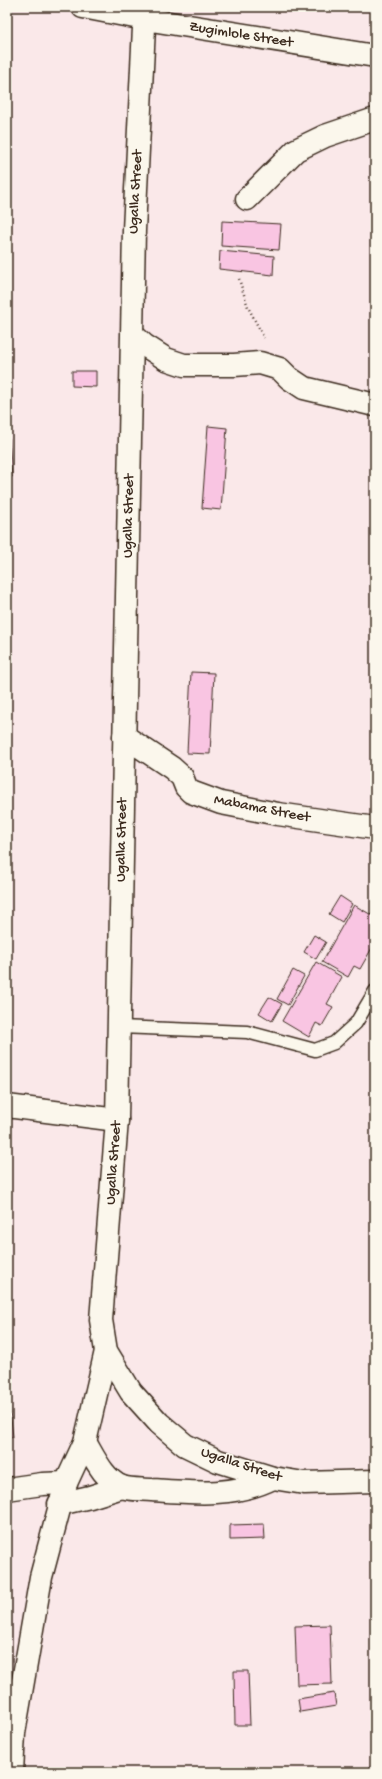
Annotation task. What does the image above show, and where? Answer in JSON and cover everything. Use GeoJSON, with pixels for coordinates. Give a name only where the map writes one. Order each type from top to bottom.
{"type":"FeatureCollection","features":[{"type":"Feature","properties":{"kind":"street","name":"Zugimlole Street"},"geometry":{"type":"LineString","coordinates":[[83,7],[145,13],[375,56]]}},
{"type":"Feature","properties":{"kind":"street","name":"Ugalla Street"},"geometry":{"type":"LineString","coordinates":[[145,13],[134,230],[117,1120],[101,1320],[106,1351],[131,1392],[159,1423],[185,1445],[218,1460],[273,1478],[304,1483],[375,1481]]}},
{"type":"Feature","properties":{"kind":"street"},"geometry":{"type":"LineString","coordinates":[[247,199],[296,150],[326,136],[375,119]]}},
{"type":"Feature","properties":{"kind":"street"},"geometry":{"type":"LineString","coordinates":[[133,335],[144,345],[166,358],[184,365],[234,365],[260,363],[280,369],[289,378],[304,388],[375,405]]}},
{"type":"Feature","properties":{"kind":"street","name":"Mabama Street"},"geometry":{"type":"LineString","coordinates":[[124,736],[172,768],[182,777],[186,787],[191,792],[215,801],[278,814],[375,828]]}},
{"type":"Feature","properties":{"kind":"street"},"geometry":{"type":"LineString","coordinates":[[7,1106],[117,1120]]}},
{"type":"Feature","properties":{"kind":"street"},"geometry":{"type":"LineString","coordinates":[[12,1772],[14,1733],[41,1577],[59,1504],[66,1483],[85,1442],[106,1351]]}},
{"type":"Feature","properties":{"kind":"street"},"geometry":{"type":"LineString","coordinates":[[85,1442],[100,1468],[109,1478],[122,1487]]}},
{"type":"Feature","properties":{"kind":"street"},"geometry":{"type":"LineString","coordinates":[[59,1504],[90,1498],[122,1487],[177,1492],[221,1492],[257,1486],[273,1478]]}},
{"type":"Feature","properties":{"kind":"street"},"geometry":{"type":"LineString","coordinates":[[7,1488],[66,1483]]}},
{"type":"Feature","properties":{"kind":"lane"},"geometry":{"type":"LineString","coordinates":[[119,1027],[247,1032],[315,1050],[334,1043],[356,1022],[375,991]]}},
{"type":"Feature","properties":{"kind":"path"},"geometry":{"type":"LineString","coordinates":[[239,280],[248,307],[280,369]]}},
{"type":"Feature","properties":{"kind":"building"},"geometry":{"type":"Polygon","coordinates":[[[222,221],[281,224],[279,250],[221,246],[222,221]]]}},
{"type":"Feature","properties":{"kind":"building"},"geometry":{"type":"Polygon","coordinates":[[[220,251],[274,256],[273,275],[219,269],[220,251]]]}},
{"type":"Feature","properties":{"kind":"building"},"geometry":{"type":"Polygon","coordinates":[[[72,371],[96,371],[96,387],[72,386],[72,371]]]}},
{"type":"Feature","properties":{"kind":"building"},"geometry":{"type":"Polygon","coordinates":[[[208,426],[227,428],[221,510],[202,508],[208,426]]]}},
{"type":"Feature","properties":{"kind":"building"},"geometry":{"type":"Polygon","coordinates":[[[7,438],[9,438],[12,477],[7,478],[7,438]]]}},
{"type":"Feature","properties":{"kind":"building"},"geometry":{"type":"Polygon","coordinates":[[[191,672],[214,673],[210,754],[187,753],[191,672]]]}},
{"type":"Feature","properties":{"kind":"building"},"geometry":{"type":"Polygon","coordinates":[[[340,896],[352,904],[342,922],[329,914],[340,896]]]}},
{"type":"Feature","properties":{"kind":"building"},"geometry":{"type":"Polygon","coordinates":[[[354,905],[375,917],[375,950],[372,948],[360,969],[354,966],[348,977],[322,962],[354,905]]]}},
{"type":"Feature","properties":{"kind":"building"},"geometry":{"type":"Polygon","coordinates":[[[314,935],[326,942],[316,959],[304,952],[314,935]]]}},
{"type":"Feature","properties":{"kind":"building"},"geometry":{"type":"Polygon","coordinates":[[[316,962],[342,977],[327,1004],[333,1007],[322,1026],[316,1023],[309,1037],[282,1021],[316,962]]]}},
{"type":"Feature","properties":{"kind":"building"},"geometry":{"type":"Polygon","coordinates":[[[293,970],[304,976],[288,1005],[277,999],[293,970]]]}},
{"type":"Feature","properties":{"kind":"building"},"geometry":{"type":"Polygon","coordinates":[[[269,997],[282,1004],[272,1021],[259,1013],[269,997]]]}},
{"type":"Feature","properties":{"kind":"building"},"geometry":{"type":"Polygon","coordinates":[[[7,1381],[13,1437],[7,1437],[7,1381]]]}},
{"type":"Feature","properties":{"kind":"building"},"geometry":{"type":"Polygon","coordinates":[[[264,1524],[265,1539],[230,1540],[230,1525],[264,1524]]]}},
{"type":"Feature","properties":{"kind":"building"},"geometry":{"type":"Polygon","coordinates":[[[330,1625],[332,1684],[297,1685],[295,1626],[330,1625]]]}},
{"type":"Feature","properties":{"kind":"building"},"geometry":{"type":"Polygon","coordinates":[[[234,1671],[248,1671],[250,1725],[235,1725],[234,1671]]]}},
{"type":"Feature","properties":{"kind":"building"},"geometry":{"type":"Polygon","coordinates":[[[334,1693],[336,1706],[300,1712],[298,1699],[334,1693]]]}}]}
